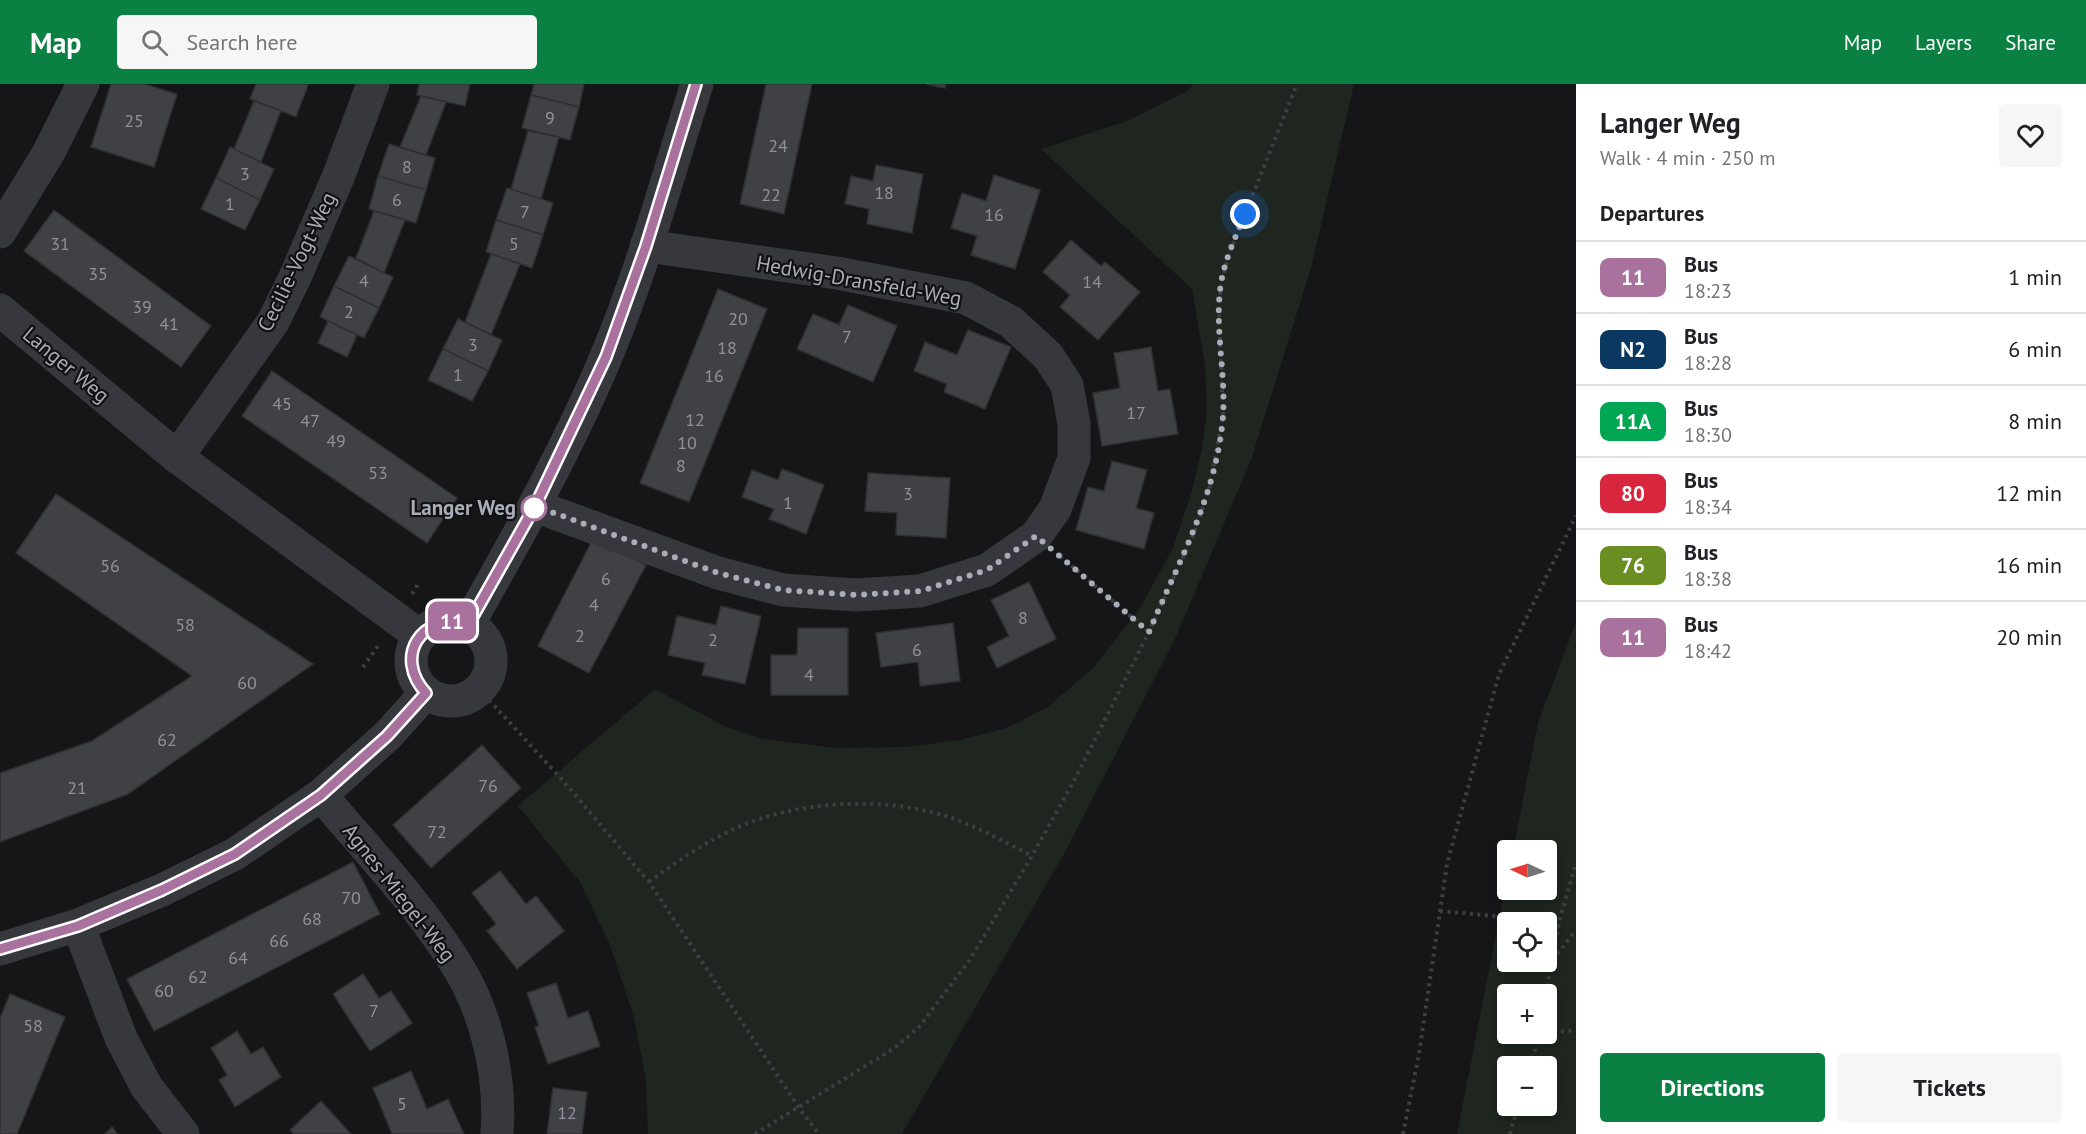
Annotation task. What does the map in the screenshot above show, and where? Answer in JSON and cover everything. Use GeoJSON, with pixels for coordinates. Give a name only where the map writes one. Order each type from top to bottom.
{"type":"FeatureCollection","features":[{"type":"Feature","properties":{"kind":"street"},"geometry":{"type":"LineString","coordinates":[[0,231],[49,152],[83,84]]}},
{"type":"Feature","properties":{"kind":"street","name":"Cecilie-Vogt-Weg"},"geometry":{"type":"LineString","coordinates":[[177,457],[273,322],[339,175],[373,84]]}},
{"type":"Feature","properties":{"kind":"street"},"geometry":{"type":"LineString","coordinates":[[468,625],[535,506],[606,357],[646,246],[696,84]]}},
{"type":"Feature","properties":{"kind":"street","name":"Hedwig-Dransfeld-Weg"},"geometry":{"type":"LineString","coordinates":[[535,506],[718,573],[783,590],[856,595],[921,591],[987,570],[1036,536],[1055,509],[1074,458],[1074,424],[1067,385],[1048,356],[1011,321],[966,298],[837,273],[646,246]]}},
{"type":"Feature","properties":{"kind":"street","name":"Langer Weg"},"geometry":{"type":"LineString","coordinates":[[0,310],[177,457],[420,636]]}},
{"type":"Feature","properties":{"kind":"street"},"geometry":{"type":"LineString","coordinates":[[455,621],[468,625],[486,642],[491,667],[487,679],[470,697],[447,701],[436,699],[426,693],[417,683],[412,672],[411,659],[414,647],[420,636],[430,627],[442,622],[455,621]]}},
{"type":"Feature","properties":{"kind":"street"},"geometry":{"type":"LineString","coordinates":[[0,949],[78,926],[162,890],[235,854],[321,795],[387,736],[426,693]]}},
{"type":"Feature","properties":{"kind":"street","name":"Agnes-Miegel-Weg"},"geometry":{"type":"LineString","coordinates":[[321,795],[407,897],[460,969],[477,1008],[490,1047],[497,1087],[497,1134]]}},
{"type":"Feature","properties":{"kind":"street"},"geometry":{"type":"LineString","coordinates":[[78,926],[121,1038],[146,1086],[183,1134]]}},
{"type":"Feature","properties":{"kind":"path"},"geometry":{"type":"LineString","coordinates":[[755,1134],[893,1049],[919,1028],[969,961],[1076,777],[1149,632],[1195,531],[1209,490],[1223,415],[1221,283],[1228,257],[1297,84]]}},
{"type":"Feature","properties":{"kind":"path"},"geometry":{"type":"LineString","coordinates":[[1403,1134],[1419,1054],[1447,864],[1499,674],[1576,516]]}},
{"type":"Feature","properties":{"kind":"path"},"geometry":{"type":"LineString","coordinates":[[1036,536],[1149,632]]}},
{"type":"Feature","properties":{"kind":"path"},"geometry":{"type":"LineString","coordinates":[[479,689],[565,783],[649,882],[799,1108],[819,1134]]}},
{"type":"Feature","properties":{"kind":"path"},"geometry":{"type":"LineString","coordinates":[[649,882],[683,857],[734,829],[769,815],[830,806],[876,804],[913,808],[950,818],[985,832],[1032,856]]}},
{"type":"Feature","properties":{"kind":"path"},"geometry":{"type":"LineString","coordinates":[[1557,933],[1576,863]]}},
{"type":"Feature","properties":{"kind":"path"},"geometry":{"type":"LineString","coordinates":[[1440,911],[1559,922]]}},
{"type":"Feature","properties":{"kind":"path"},"geometry":{"type":"LineString","coordinates":[[1557,955],[1576,930]]}},
{"type":"Feature","properties":{"kind":"path"},"geometry":{"type":"LineString","coordinates":[[1557,1032],[1576,1030]]}},
{"type":"Feature","properties":{"kind":"path"},"geometry":{"type":"LineString","coordinates":[[1510,1134],[1515,1116]]}},
{"type":"Feature","properties":{"kind":"shaded area"},"geometry":{"type":"Polygon","coordinates":[[[1194,84],[1354,84],[1311,268],[1251,460],[1175,639],[1064,854],[902,1134],[648,1134],[646,1081],[634,1017],[610,945],[580,882],[518,806],[655,689],[726,727],[763,739],[835,748],[906,747],[960,740],[1007,728],[1048,707],[1093,668],[1140,608],[1173,548],[1191,494],[1202,449],[1207,411],[1205,364],[1192,289],[1041,149],[1127,121],[1185,92],[1194,84]]]}},
{"type":"Feature","properties":{"kind":"shaded area"},"geometry":{"type":"Polygon","coordinates":[[[1576,622],[1576,1134],[1457,1134],[1497,929],[1497,972],[1557,972],[1557,912],[1500,912],[1503,900],[1557,900],[1557,840],[1515,840],[1538,723],[1576,622]]]}},
{"type":"Feature","properties":{"kind":"building"},"geometry":{"type":"Polygon","coordinates":[[[111,84],[144,84],[177,94],[154,167],[91,147],[111,84]]]}},
{"type":"Feature","properties":{"kind":"building"},"geometry":{"type":"Polygon","coordinates":[[[256,84],[308,85],[296,117],[250,99],[256,84]]]}},
{"type":"Feature","properties":{"kind":"building"},"geometry":{"type":"Polygon","coordinates":[[[419,84],[470,84],[465,106],[417,95],[419,84]]]}},
{"type":"Feature","properties":{"kind":"building"},"geometry":{"type":"Polygon","coordinates":[[[534,84],[584,84],[579,107],[531,95],[534,84]]]}},
{"type":"Feature","properties":{"kind":"building"},"geometry":{"type":"Polygon","coordinates":[[[766,84],[812,84],[784,214],[740,204],[766,84]]]}},
{"type":"Feature","properties":{"kind":"building"},"geometry":{"type":"Polygon","coordinates":[[[926,84],[946,84],[945,88],[926,84]]]}},
{"type":"Feature","properties":{"kind":"building"},"geometry":{"type":"Polygon","coordinates":[[[531,95],[579,107],[570,140],[522,128],[531,95]]]}},
{"type":"Feature","properties":{"kind":"building"},"geometry":{"type":"Polygon","coordinates":[[[421,96],[446,102],[426,155],[400,147],[421,96]]]}},
{"type":"Feature","properties":{"kind":"building"},"geometry":{"type":"Polygon","coordinates":[[[254,101],[281,111],[261,162],[234,149],[254,101]]]}},
{"type":"Feature","properties":{"kind":"building"},"geometry":{"type":"Polygon","coordinates":[[[528,131],[559,137],[541,199],[511,189],[528,131]]]}},
{"type":"Feature","properties":{"kind":"building"},"geometry":{"type":"Polygon","coordinates":[[[389,144],[435,158],[426,190],[378,176],[389,144]]]}},
{"type":"Feature","properties":{"kind":"building"},"geometry":{"type":"Polygon","coordinates":[[[230,147],[274,169],[260,200],[216,178],[230,147]]]}},
{"type":"Feature","properties":{"kind":"building"},"geometry":{"type":"Polygon","coordinates":[[[876,165],[923,174],[912,233],[867,224],[869,209],[845,204],[851,176],[873,181],[876,165]]]}},
{"type":"Feature","properties":{"kind":"building"},"geometry":{"type":"Polygon","coordinates":[[[994,175],[1040,190],[1015,269],[971,255],[977,236],[951,228],[962,193],[986,201],[994,175]]]}},
{"type":"Feature","properties":{"kind":"building"},"geometry":{"type":"Polygon","coordinates":[[[378,176],[426,190],[416,223],[369,209],[378,176]]]}},
{"type":"Feature","properties":{"kind":"building"},"geometry":{"type":"Polygon","coordinates":[[[216,178],[260,200],[245,230],[201,209],[216,178]]]}},
{"type":"Feature","properties":{"kind":"building"},"geometry":{"type":"Polygon","coordinates":[[[507,188],[553,203],[543,235],[496,220],[507,188]]]}},
{"type":"Feature","properties":{"kind":"building"},"geometry":{"type":"Polygon","coordinates":[[[54,210],[211,326],[181,367],[24,251],[54,210]]]}},
{"type":"Feature","properties":{"kind":"building"},"geometry":{"type":"Polygon","coordinates":[[[374,211],[405,220],[384,273],[356,258],[374,211]]]}},
{"type":"Feature","properties":{"kind":"building"},"geometry":{"type":"Polygon","coordinates":[[[496,220],[543,235],[532,268],[486,252],[496,220]]]}},
{"type":"Feature","properties":{"kind":"building"},"geometry":{"type":"Polygon","coordinates":[[[1071,240],[1101,266],[1105,262],[1140,292],[1098,340],[1060,307],[1070,295],[1043,272],[1071,240]]]}},
{"type":"Feature","properties":{"kind":"building"},"geometry":{"type":"Polygon","coordinates":[[[491,254],[520,264],[491,335],[465,322],[491,254]]]}},
{"type":"Feature","properties":{"kind":"building"},"geometry":{"type":"Polygon","coordinates":[[[349,256],[393,277],[379,308],[334,286],[349,256]]]}},
{"type":"Feature","properties":{"kind":"building"},"geometry":{"type":"Polygon","coordinates":[[[334,286],[379,308],[364,338],[320,317],[334,286]]]}},
{"type":"Feature","properties":{"kind":"building"},"geometry":{"type":"Polygon","coordinates":[[[718,289],[767,309],[689,502],[640,483],[718,289]]]}},
{"type":"Feature","properties":{"kind":"building"},"geometry":{"type":"Polygon","coordinates":[[[848,305],[897,326],[873,382],[797,349],[813,314],[839,325],[848,305]]]}},
{"type":"Feature","properties":{"kind":"building"},"geometry":{"type":"Polygon","coordinates":[[[458,319],[502,340],[488,371],[443,349],[458,319]]]}},
{"type":"Feature","properties":{"kind":"building"},"geometry":{"type":"Polygon","coordinates":[[[328,321],[357,335],[347,357],[318,343],[328,321]]]}},
{"type":"Feature","properties":{"kind":"building"},"geometry":{"type":"Polygon","coordinates":[[[968,330],[1011,347],[985,409],[944,392],[947,384],[914,371],[925,342],[957,355],[968,330]]]}},
{"type":"Feature","properties":{"kind":"building"},"geometry":{"type":"Polygon","coordinates":[[[1151,347],[1158,391],[1170,389],[1178,434],[1102,446],[1093,393],[1120,388],[1114,353],[1151,347]]]}},
{"type":"Feature","properties":{"kind":"building"},"geometry":{"type":"Polygon","coordinates":[[[443,349],[488,371],[472,401],[428,380],[443,349]]]}},
{"type":"Feature","properties":{"kind":"building"},"geometry":{"type":"Polygon","coordinates":[[[272,371],[457,498],[427,543],[242,416],[272,371]]]}},
{"type":"Feature","properties":{"kind":"building"},"geometry":{"type":"Polygon","coordinates":[[[1112,461],[1147,470],[1136,508],[1154,513],[1144,549],[1076,530],[1088,487],[1104,491],[1112,461]]]}},
{"type":"Feature","properties":{"kind":"building"},"geometry":{"type":"Polygon","coordinates":[[[782,469],[824,485],[806,534],[769,519],[774,509],[742,497],[752,470],[778,480],[782,469]]]}},
{"type":"Feature","properties":{"kind":"building"},"geometry":{"type":"Polygon","coordinates":[[[868,473],[950,478],[946,538],[896,535],[897,513],[865,511],[868,473]]]}},
{"type":"Feature","properties":{"kind":"building"},"geometry":{"type":"Polygon","coordinates":[[[56,494],[313,664],[128,794],[0,842],[0,773],[92,741],[192,676],[16,553],[56,494]]]}},
{"type":"Feature","properties":{"kind":"building"},"geometry":{"type":"Polygon","coordinates":[[[594,537],[646,565],[589,673],[538,646],[594,537]]]}},
{"type":"Feature","properties":{"kind":"building"},"geometry":{"type":"Polygon","coordinates":[[[1029,582],[1056,639],[997,668],[987,647],[1009,636],[991,600],[1029,582]]]}},
{"type":"Feature","properties":{"kind":"building"},"geometry":{"type":"Polygon","coordinates":[[[721,606],[761,616],[745,684],[702,675],[705,663],[668,655],[677,616],[716,625],[721,606]]]}},
{"type":"Feature","properties":{"kind":"building"},"geometry":{"type":"Polygon","coordinates":[[[953,623],[960,681],[920,686],[918,662],[881,667],[876,633],[953,623]]]}},
{"type":"Feature","properties":{"kind":"building"},"geometry":{"type":"Polygon","coordinates":[[[798,628],[848,628],[848,695],[771,695],[771,655],[797,655],[798,628]]]}},
{"type":"Feature","properties":{"kind":"building"},"geometry":{"type":"Polygon","coordinates":[[[482,745],[521,788],[431,868],[393,825],[482,745]]]}},
{"type":"Feature","properties":{"kind":"building"},"geometry":{"type":"Polygon","coordinates":[[[353,862],[380,914],[154,1031],[127,979],[353,862]]]}},
{"type":"Feature","properties":{"kind":"building"},"geometry":{"type":"Polygon","coordinates":[[[500,871],[526,904],[536,896],[564,931],[517,969],[487,931],[496,924],[472,893],[500,871]]]}},
{"type":"Feature","properties":{"kind":"building"},"geometry":{"type":"Polygon","coordinates":[[[363,974],[379,998],[391,991],[412,1023],[370,1051],[333,994],[363,974]]]}},
{"type":"Feature","properties":{"kind":"building"},"geometry":{"type":"Polygon","coordinates":[[[556,983],[568,1018],[588,1011],[600,1046],[548,1064],[535,1027],[539,1026],[527,993],[556,983]]]}},
{"type":"Feature","properties":{"kind":"building"},"geometry":{"type":"Polygon","coordinates":[[[10,994],[65,1017],[17,1134],[0,1134],[0,1018],[10,994]]]}},
{"type":"Feature","properties":{"kind":"building"},"geometry":{"type":"Polygon","coordinates":[[[237,1031],[251,1054],[263,1047],[281,1077],[235,1107],[219,1080],[227,1075],[211,1048],[237,1031]]]}},
{"type":"Feature","properties":{"kind":"building"},"geometry":{"type":"Polygon","coordinates":[[[411,1071],[427,1109],[448,1099],[464,1134],[392,1134],[373,1088],[411,1071]]]}},
{"type":"Feature","properties":{"kind":"building"},"geometry":{"type":"Polygon","coordinates":[[[553,1088],[587,1092],[582,1134],[547,1134],[553,1088]]]}},
{"type":"Feature","properties":{"kind":"building"},"geometry":{"type":"Polygon","coordinates":[[[321,1101],[351,1134],[294,1134],[290,1130],[321,1101]]]}},
{"type":"Feature","properties":{"kind":"building"},"geometry":{"type":"Polygon","coordinates":[[[112,1127],[118,1134],[105,1134],[112,1127]]]}},
{"type":"Feature","properties":{"kind":"bus line","name":"11"},"geometry":{"type":"LineString","coordinates":[[0,949],[78,926],[162,890],[235,854],[321,795],[387,736],[426,693],[417,683],[412,672],[411,659],[414,647],[420,636],[430,627],[442,622],[455,621],[468,625],[535,506],[606,357],[646,246],[696,84]]}},
{"type":"Feature","properties":{"kind":"place","name":"Langer Weg"},"geometry":{"type":"Point","coordinates":[534,508]}},
{"type":"Feature","properties":{"kind":"route"},"geometry":{"type":"LineString","coordinates":[[534,508],[535,506],[718,573],[783,590],[856,595],[921,591],[987,570],[1036,536],[1149,632],[1195,531],[1209,490],[1218,451],[1223,415],[1221,283],[1228,257],[1245,214]]}}]}
